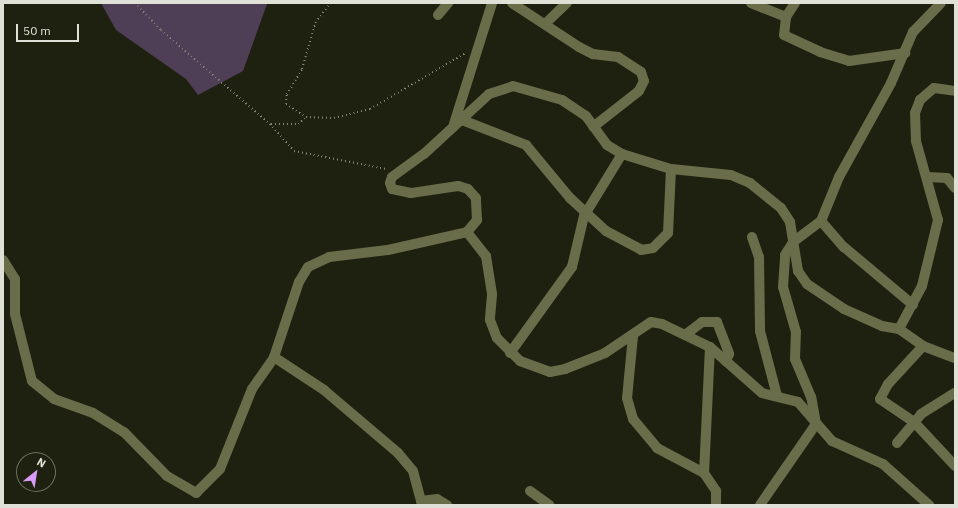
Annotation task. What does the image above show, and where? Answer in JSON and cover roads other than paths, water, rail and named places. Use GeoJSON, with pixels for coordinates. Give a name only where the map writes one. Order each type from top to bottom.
{"type":"FeatureCollection","features":[{"type":"Feature","properties":{"kind":"street"},"geometry":{"type":"LineString","coordinates":[[438,15],[448,3]]}},
{"type":"Feature","properties":{"kind":"street"},"geometry":{"type":"LineString","coordinates":[[453,129],[476,47],[492,3]]}},
{"type":"Feature","properties":{"kind":"street"},"geometry":{"type":"LineString","coordinates":[[512,3],[546,23],[578,47],[593,54],[618,56],[642,75],[640,91],[593,127]]}},
{"type":"Feature","properties":{"kind":"street"},"geometry":{"type":"LineString","coordinates":[[546,23],[567,3]]}},
{"type":"Feature","properties":{"kind":"street"},"geometry":{"type":"LineString","coordinates":[[750,3],[786,17]]}},
{"type":"Feature","properties":{"kind":"street"},"geometry":{"type":"LineString","coordinates":[[795,3],[786,17],[784,35],[827,55],[850,61],[904,53]]}},
{"type":"Feature","properties":{"kind":"street"},"geometry":{"type":"LineString","coordinates":[[760,505],[816,424],[811,398],[795,359],[796,332],[783,287],[785,255],[792,242],[821,221],[839,176],[904,53],[912,32],[941,3]]}},
{"type":"Feature","properties":{"kind":"street"},"geometry":{"type":"LineString","coordinates":[[3,260],[16,280],[15,314],[32,381],[54,399],[93,413],[124,432],[167,476],[190,492],[201,490],[220,469],[252,389],[274,357],[299,282],[308,267],[329,257],[388,250],[467,232],[479,210],[476,198],[468,189],[458,186],[398,192],[392,189],[392,177],[453,129],[489,94],[513,86],[562,100],[586,116],[607,145],[622,154],[671,169],[731,175],[750,183],[781,208],[790,222],[798,272],[807,284],[844,309],[882,326],[899,329],[923,346],[955,358]]}},
{"type":"Feature","properties":{"kind":"street"},"geometry":{"type":"LineString","coordinates":[[899,329],[913,305],[929,263],[938,220],[916,141],[915,113],[920,100],[934,88],[955,91]]}},
{"type":"Feature","properties":{"kind":"street"},"geometry":{"type":"LineString","coordinates":[[462,120],[526,145],[586,212],[626,244],[641,250],[653,248],[669,228],[671,169]]}},
{"type":"Feature","properties":{"kind":"street"},"geometry":{"type":"LineString","coordinates":[[510,353],[572,268],[586,212],[622,154]]}},
{"type":"Feature","properties":{"kind":"street"},"geometry":{"type":"LineString","coordinates":[[927,177],[947,178],[955,188]]}},
{"type":"Feature","properties":{"kind":"street"},"geometry":{"type":"LineString","coordinates":[[821,221],[844,247],[913,305]]}},
{"type":"Feature","properties":{"kind":"street"},"geometry":{"type":"LineString","coordinates":[[467,232],[486,256],[492,295],[490,320],[510,353],[550,372],[605,353],[633,336],[651,322],[685,334],[710,347],[762,393],[798,402],[832,441],[883,464],[929,505]]}},
{"type":"Feature","properties":{"kind":"street"},"geometry":{"type":"LineString","coordinates":[[752,237],[759,257],[760,331],[777,396]]}},
{"type":"Feature","properties":{"kind":"street"},"geometry":{"type":"LineString","coordinates":[[685,334],[709,320],[717,322],[729,354],[726,361]]}},
{"type":"Feature","properties":{"kind":"street"},"geometry":{"type":"LineString","coordinates":[[633,336],[627,398],[633,419],[657,448],[704,473],[716,491],[716,505]]}},
{"type":"Feature","properties":{"kind":"street"},"geometry":{"type":"LineString","coordinates":[[923,346],[888,384],[880,399],[914,422],[955,466]]}},
{"type":"Feature","properties":{"kind":"street"},"geometry":{"type":"LineString","coordinates":[[704,473],[710,347]]}},
{"type":"Feature","properties":{"kind":"street"},"geometry":{"type":"LineString","coordinates":[[274,357],[324,390],[398,453],[413,471],[422,503],[437,499],[447,505]]}},
{"type":"Feature","properties":{"kind":"street"},"geometry":{"type":"LineString","coordinates":[[897,443],[914,422],[930,408],[955,393]]}},
{"type":"Feature","properties":{"kind":"street"},"geometry":{"type":"LineString","coordinates":[[530,491],[549,505]]}}]}
